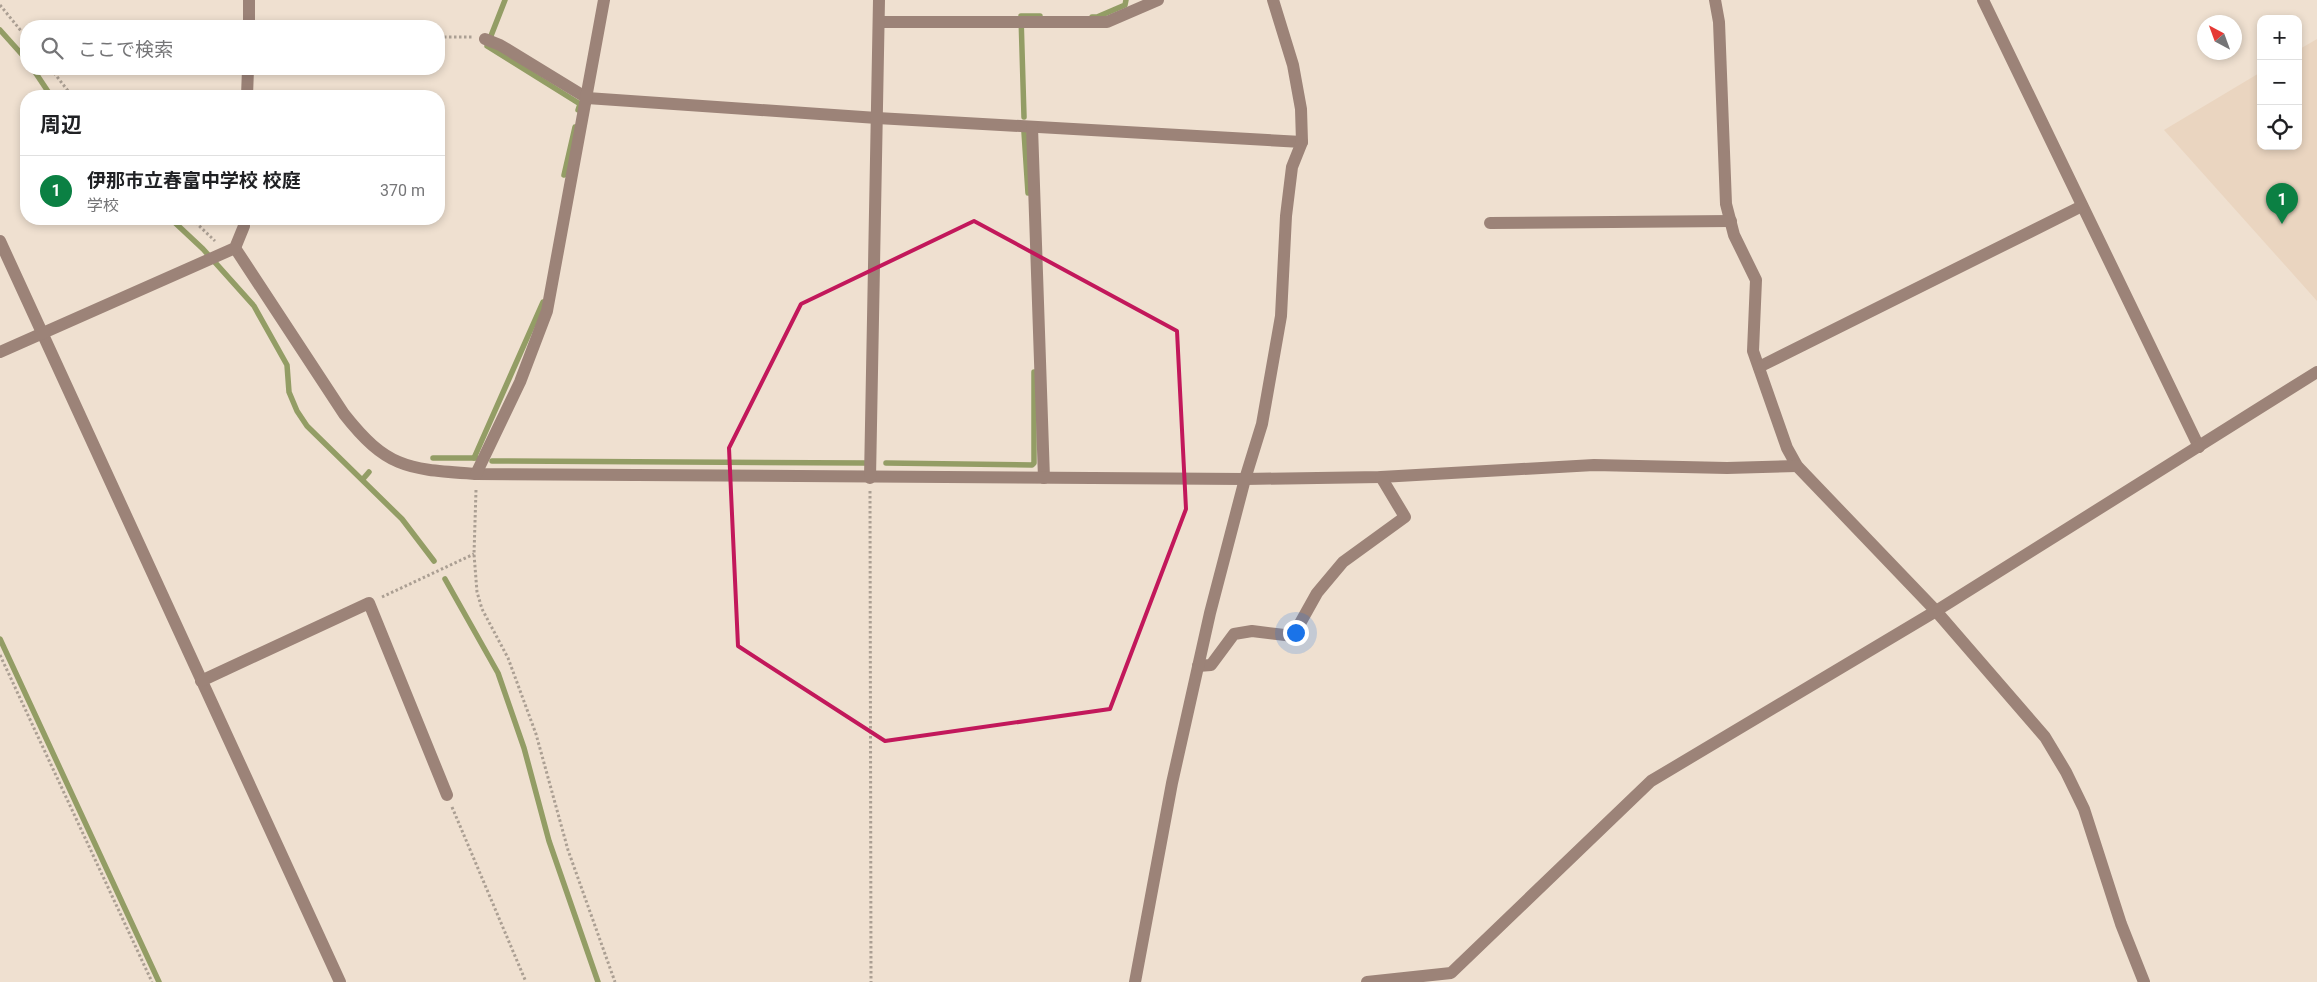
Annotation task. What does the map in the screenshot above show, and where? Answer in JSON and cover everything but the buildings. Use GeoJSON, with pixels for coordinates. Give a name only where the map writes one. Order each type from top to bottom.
{"type":"FeatureCollection","features":[{"type":"Feature","properties":{"kind":"street"},"geometry":{"type":"LineString","coordinates":[[249,0],[249,20]]}},
{"type":"Feature","properties":{"kind":"street"},"geometry":{"type":"LineString","coordinates":[[476,474],[520,382],[547,311],[587,98],[600,13],[604,0]]}},
{"type":"Feature","properties":{"kind":"street"},"geometry":{"type":"LineString","coordinates":[[870,478],[879,0]]}},
{"type":"Feature","properties":{"kind":"street"},"geometry":{"type":"LineString","coordinates":[[879,22],[1107,22],[1158,0]]}},
{"type":"Feature","properties":{"kind":"street"},"geometry":{"type":"LineString","coordinates":[[1135,982],[1172,783],[1198,666],[1244,479],[1262,424],[1281,316],[1286,216],[1292,167],[1302,142],[1302,109],[1293,65],[1273,0]]}},
{"type":"Feature","properties":{"kind":"street"},"geometry":{"type":"LineString","coordinates":[[1715,0],[1719,22],[1726,204],[1734,235],[1756,280],[1753,352],[1787,448],[1797,466],[1936,611],[2045,737],[2066,772],[2084,809],[2122,924],[2144,982]]}},
{"type":"Feature","properties":{"kind":"street"},"geometry":{"type":"LineString","coordinates":[[1983,0],[2199,447]]}},
{"type":"Feature","properties":{"kind":"street"},"geometry":{"type":"LineString","coordinates":[[489,40],[587,98],[877,118],[1302,142]]}},
{"type":"Feature","properties":{"kind":"street"},"geometry":{"type":"LineString","coordinates":[[247,90],[248,75]]}},
{"type":"Feature","properties":{"kind":"street"},"geometry":{"type":"LineString","coordinates":[[1032,127],[1044,478]]}},
{"type":"Feature","properties":{"kind":"street"},"geometry":{"type":"LineString","coordinates":[[1759,367],[2082,206]]}},
{"type":"Feature","properties":{"kind":"street"},"geometry":{"type":"LineString","coordinates":[[1490,224],[1731,221]]}},
{"type":"Feature","properties":{"kind":"street"},"geometry":{"type":"LineString","coordinates":[[0,352],[228,251],[244,225]]}},
{"type":"Feature","properties":{"kind":"street"},"geometry":{"type":"LineString","coordinates":[[0,241],[340,982]]}},
{"type":"Feature","properties":{"kind":"street"},"geometry":{"type":"LineString","coordinates":[[228,251],[361,435],[378,451],[402,465],[432,471],[476,474],[870,478],[1244,479],[1381,476],[1594,465],[1727,468],[1797,466]]}},
{"type":"Feature","properties":{"kind":"street"},"geometry":{"type":"LineString","coordinates":[[1368,982],[1451,973],[1651,781],[1936,611],[2317,372]]}},
{"type":"Feature","properties":{"kind":"street"},"geometry":{"type":"LineString","coordinates":[[1198,666],[1211,665],[1234,634],[1252,631],[1293,636],[1317,593],[1343,562],[1405,517],[1381,476]]}},
{"type":"Feature","properties":{"kind":"street"},"geometry":{"type":"LineString","coordinates":[[201,681],[369,603],[447,795]]}},
{"type":"Feature","properties":{"kind":"path"},"geometry":{"type":"LineString","coordinates":[[0,4],[20,29]]}},
{"type":"Feature","properties":{"kind":"path"},"geometry":{"type":"LineString","coordinates":[[445,37],[489,40]]}},
{"type":"Feature","properties":{"kind":"path"},"geometry":{"type":"LineString","coordinates":[[56,75],[68,90]]}},
{"type":"Feature","properties":{"kind":"path"},"geometry":{"type":"LineString","coordinates":[[199,225],[228,251]]}},
{"type":"Feature","properties":{"kind":"path"},"geometry":{"type":"LineString","coordinates":[[476,474],[474,554],[477,592],[482,609],[508,658],[536,734],[568,850],[615,982]]}},
{"type":"Feature","properties":{"kind":"path"},"geometry":{"type":"LineString","coordinates":[[870,478],[871,982]]}},
{"type":"Feature","properties":{"kind":"path"},"geometry":{"type":"LineString","coordinates":[[369,603],[474,554]]}},
{"type":"Feature","properties":{"kind":"path"},"geometry":{"type":"LineString","coordinates":[[0,654],[152,982]]}},
{"type":"Feature","properties":{"kind":"path"},"geometry":{"type":"LineString","coordinates":[[447,795],[526,982]]}},
{"type":"Feature","properties":{"kind":"highlighted area"},"geometry":{"type":"Polygon","coordinates":[[[974,221],[1177,331],[1186,509],[1110,709],[885,741],[738,646],[729,448],[801,304],[974,221]]]}},
{"type":"Feature","properties":{"kind":"shaded area"},"geometry":{"type":"Polygon","coordinates":[[[2317,39],[2317,301],[2164,130],[2257,74],[2257,150],[2302,150],[2302,48],[2317,39]]]}},
{"type":"Feature","properties":{"kind":"waterway"},"geometry":{"type":"LineString","coordinates":[[505,0],[487,46],[580,104],[578,110]]}},
{"type":"Feature","properties":{"kind":"waterway"},"geometry":{"type":"LineString","coordinates":[[1092,17],[1097,17],[1125,5],[1126,0]]}},
{"type":"Feature","properties":{"kind":"waterway"},"geometry":{"type":"LineString","coordinates":[[1024,117],[1021,16],[1040,16]]}},
{"type":"Feature","properties":{"kind":"waterway"},"geometry":{"type":"LineString","coordinates":[[0,30],[20,52]]}},
{"type":"Feature","properties":{"kind":"waterway"},"geometry":{"type":"LineString","coordinates":[[37,75],[47,90]]}},
{"type":"Feature","properties":{"kind":"waterway"},"geometry":{"type":"LineString","coordinates":[[564,175],[575,127]]}},
{"type":"Feature","properties":{"kind":"waterway"},"geometry":{"type":"LineString","coordinates":[[1024,132],[1028,193]]}},
{"type":"Feature","properties":{"kind":"waterway"},"geometry":{"type":"LineString","coordinates":[[177,225],[203,249],[254,306],[287,365],[289,392],[297,411],[307,426],[402,519],[434,561]]}},
{"type":"Feature","properties":{"kind":"waterway"},"geometry":{"type":"LineString","coordinates":[[474,458],[543,302]]}},
{"type":"Feature","properties":{"kind":"waterway"},"geometry":{"type":"LineString","coordinates":[[886,463],[1032,465],[1034,463],[1034,372]]}},
{"type":"Feature","properties":{"kind":"waterway"},"geometry":{"type":"LineString","coordinates":[[433,458],[476,458]]}},
{"type":"Feature","properties":{"kind":"waterway"},"geometry":{"type":"LineString","coordinates":[[492,461],[865,463]]}},
{"type":"Feature","properties":{"kind":"waterway"},"geometry":{"type":"LineString","coordinates":[[363,479],[369,472]]}},
{"type":"Feature","properties":{"kind":"waterway"},"geometry":{"type":"LineString","coordinates":[[445,579],[498,673],[524,748],[549,841],[598,982]]}},
{"type":"Feature","properties":{"kind":"waterway"},"geometry":{"type":"LineString","coordinates":[[0,639],[159,982]]}},
{"type":"Feature","properties":{"kind":"place","name":"伊那市立春富中学校 校庭"},"geometry":{"type":"Point","coordinates":[2282,224]}}]}
